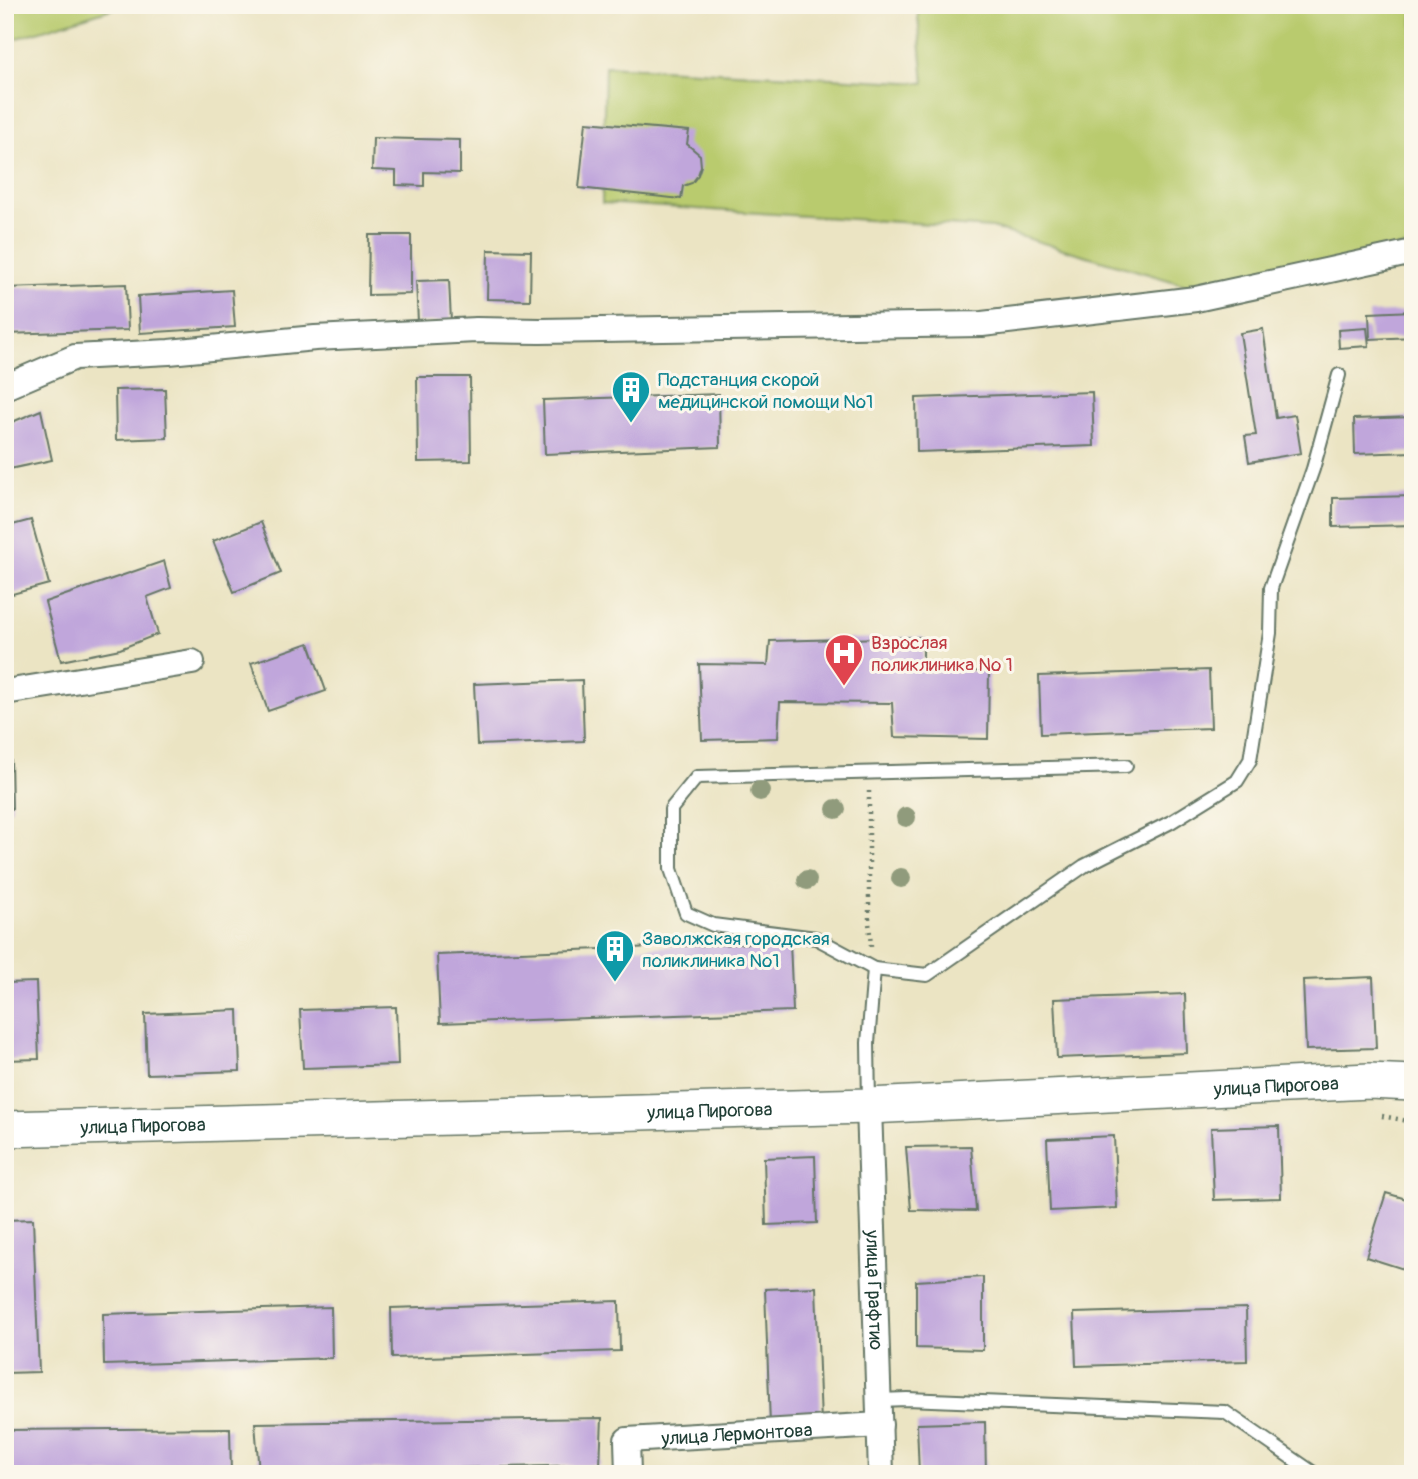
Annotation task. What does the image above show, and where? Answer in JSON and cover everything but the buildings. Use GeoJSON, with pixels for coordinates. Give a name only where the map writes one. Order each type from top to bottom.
{"type":"FeatureCollection","features":[{"type":"Feature","properties":{"kind":"street"},"geometry":{"type":"LineString","coordinates":[[5,387],[75,357],[169,352],[315,338],[476,330],[982,324],[1196,299],[1413,252]]}},
{"type":"Feature","properties":{"kind":"street"},"geometry":{"type":"LineString","coordinates":[[5,692],[192,663]]}},
{"type":"Feature","properties":{"kind":"street","name":"улица Пирогова"},"geometry":{"type":"LineString","coordinates":[[5,1129],[869,1106],[1370,1081],[1413,1083]]}},
{"type":"Feature","properties":{"kind":"street","name":"улица Графтио"},"geometry":{"type":"LineString","coordinates":[[869,1106],[881,1474]]}},
{"type":"Feature","properties":{"kind":"street","name":"улица Лермонтова"},"geometry":{"type":"LineString","coordinates":[[628,1474],[627,1440],[880,1425]]}},
{"type":"Feature","properties":{"kind":"lane"},"geometry":{"type":"LineString","coordinates":[[1126,766],[697,777],[671,809],[671,869],[686,913],[713,925],[816,938],[874,969],[927,975],[1084,866],[1171,822],[1237,781],[1250,760],[1270,633],[1271,587],[1313,469],[1339,375]]}},
{"type":"Feature","properties":{"kind":"lane"},"geometry":{"type":"LineString","coordinates":[[869,1106],[868,1043],[874,969]]}},
{"type":"Feature","properties":{"kind":"lane"},"geometry":{"type":"LineString","coordinates":[[879,1400],[921,1399],[1225,1412],[1315,1474]]}},
{"type":"Feature","properties":{"kind":"path"},"geometry":{"type":"LineString","coordinates":[[869,773],[869,922]]}},
{"type":"Feature","properties":{"kind":"path"},"geometry":{"type":"LineString","coordinates":[[1379,1115],[1413,1122]]}},
{"type":"Feature","properties":{"kind":"green space"},"geometry":{"type":"Polygon","coordinates":[[[5,5],[124,5],[5,42],[5,5]]]}},
{"type":"Feature","properties":{"kind":"green space"},"geometry":{"type":"Polygon","coordinates":[[[917,5],[1413,5],[1413,245],[1199,289],[992,228],[602,203],[605,66],[924,83],[917,5]]]}},
{"type":"Feature","properties":{"kind":"place","name":"Подстанция скорой медицинской помощи №1"},"geometry":{"type":"Point","coordinates":[631,424]}},
{"type":"Feature","properties":{"kind":"place","name":"Взрослая поликлиника № 1"},"geometry":{"type":"Point","coordinates":[844,687]}},
{"type":"Feature","properties":{"kind":"place","name":"Заволжская городская поликлиника №1"},"geometry":{"type":"Point","coordinates":[615,983]}}]}
